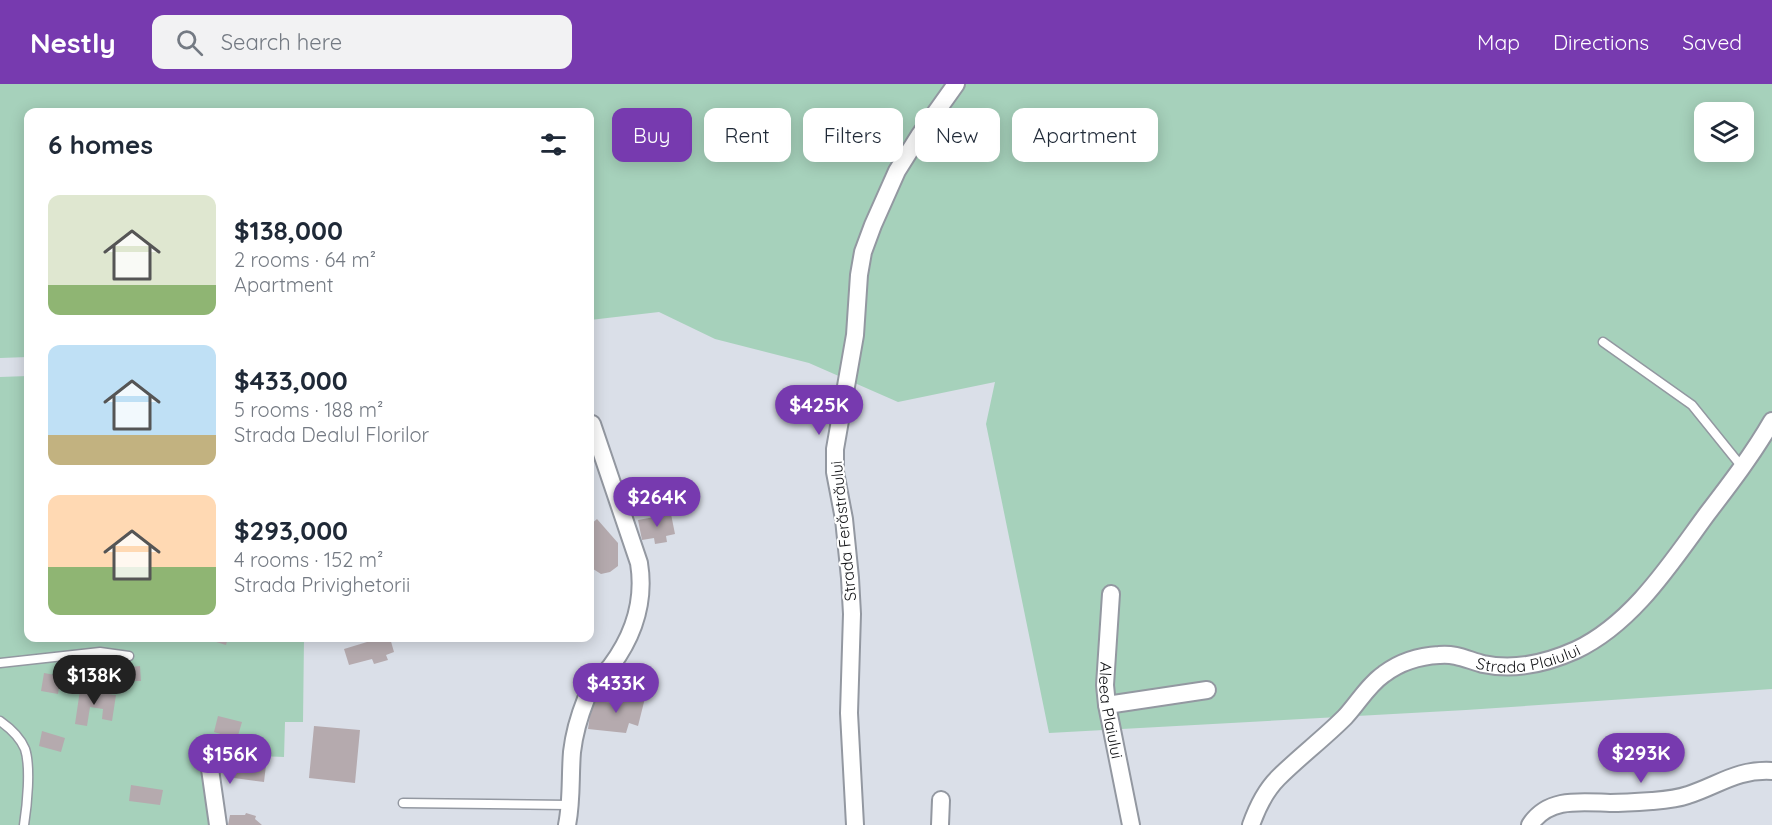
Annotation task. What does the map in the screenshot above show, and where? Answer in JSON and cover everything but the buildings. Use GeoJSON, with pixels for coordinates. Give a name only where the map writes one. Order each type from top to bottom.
{"type":"FeatureCollection","features":[{"type":"Feature","properties":{"kind":"street","name":"Strada Ferăstrăului"},"geometry":{"type":"LineString","coordinates":[[855,825],[849,713],[852,614],[844,519],[835,472],[835,449],[855,335],[863,252],[897,171],[956,84]]}},
{"type":"Feature","properties":{"kind":"street","name":"Strada Plaiului"},"geometry":{"type":"LineString","coordinates":[[1251,825],[1259,805],[1277,779],[1328,734],[1357,704],[1373,682],[1398,665],[1440,654],[1459,656],[1484,664],[1504,667],[1536,664],[1578,649],[1607,630],[1631,610],[1672,561],[1742,467],[1772,421]]}},
{"type":"Feature","properties":{"kind":"street"},"geometry":{"type":"LineString","coordinates":[[567,825],[572,749],[587,697],[612,665],[624,644],[635,622],[642,590],[639,563],[594,430]]}},
{"type":"Feature","properties":{"kind":"street","name":"Aleea Plaiului"},"geometry":{"type":"LineString","coordinates":[[1111,594],[1105,685],[1131,825]]}},
{"type":"Feature","properties":{"kind":"street"},"geometry":{"type":"LineString","coordinates":[[1107,705],[1207,690]]}},
{"type":"Feature","properties":{"kind":"street"},"geometry":{"type":"LineString","coordinates":[[207,748],[218,825]]}},
{"type":"Feature","properties":{"kind":"street"},"geometry":{"type":"LineString","coordinates":[[1530,825],[1536,815],[1552,806],[1575,802],[1668,800],[1689,795],[1738,774],[1760,770],[1772,771]]}},
{"type":"Feature","properties":{"kind":"street"},"geometry":{"type":"LineString","coordinates":[[940,825],[941,800]]}},
{"type":"Feature","properties":{"kind":"lane"},"geometry":{"type":"LineString","coordinates":[[1603,342],[1692,405],[1742,467]]}},
{"type":"Feature","properties":{"kind":"lane"},"geometry":{"type":"LineString","coordinates":[[0,663],[100,652],[129,657]]}},
{"type":"Feature","properties":{"kind":"lane"},"geometry":{"type":"LineString","coordinates":[[0,721],[12,729],[25,749],[28,779],[24,825]]}},
{"type":"Feature","properties":{"kind":"lane"},"geometry":{"type":"LineString","coordinates":[[403,803],[569,805]]}},
{"type":"Feature","properties":{"kind":"green space"},"geometry":{"type":"Polygon","coordinates":[[[0,84],[1772,84],[1772,689],[1466,710],[1049,733],[986,424],[995,382],[898,402],[809,363],[715,339],[659,312],[594,320],[594,108],[24,108],[24,357],[0,358],[0,84]]]}},
{"type":"Feature","properties":{"kind":"green space"},"geometry":{"type":"Polygon","coordinates":[[[24,376],[24,642],[304,642],[303,722],[285,722],[284,757],[206,754],[208,825],[0,825],[0,377],[24,376]]]}}]}
